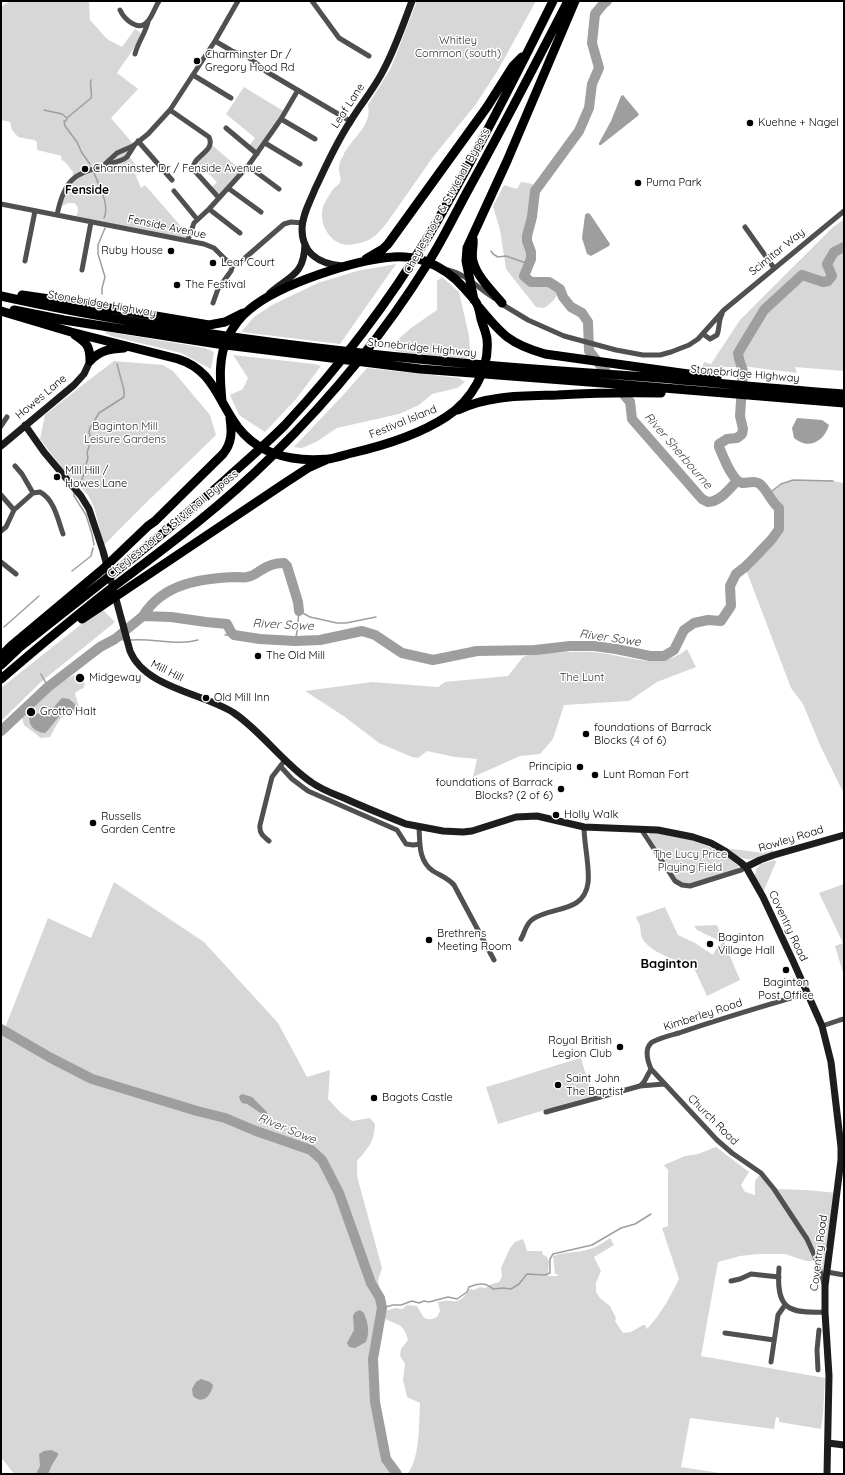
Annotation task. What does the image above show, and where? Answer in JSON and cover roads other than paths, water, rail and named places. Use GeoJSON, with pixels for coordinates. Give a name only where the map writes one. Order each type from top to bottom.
{"type":"FeatureCollection","features":[{"type":"Feature","properties":{"kind":"highway","name":"Cheylesmore & Stivichall Bypass"},"geometry":{"type":"LineString","coordinates":[[1,665],[20,647],[67,610],[115,564],[145,549],[192,510],[284,426],[355,341],[388,297],[429,235],[489,128],[553,1]]}},
{"type":"Feature","properties":{"kind":"highway","name":"Cheylesmore & Stivichall Bypass"},"geometry":{"type":"LineString","coordinates":[[36,649],[108,591],[121,587],[185,533],[271,457],[339,385],[384,326],[428,262],[498,136],[568,1]]}},
{"type":"Feature","properties":{"kind":"highway"},"geometry":{"type":"LineString","coordinates":[[575,1],[507,161],[466,248],[465,257],[476,302],[499,330],[514,343],[527,349],[545,354],[607,363],[730,388],[755,388]]}},
{"type":"Feature","properties":{"kind":"highway"},"geometry":{"type":"LineString","coordinates":[[356,264],[383,249],[388,244],[487,107],[513,66],[528,51]]}},
{"type":"Feature","properties":{"kind":"highway"},"geometry":{"type":"LineString","coordinates":[[472,235],[475,267],[480,276],[502,304]]}},
{"type":"Feature","properties":{"kind":"highway","name":"Festival Island"},"geometry":{"type":"LineString","coordinates":[[403,257],[419,260],[441,268],[455,279],[476,302],[487,339],[483,371],[471,393],[451,413],[430,425],[388,443],[328,459],[292,458],[267,451],[253,443],[243,434],[222,401],[220,370],[225,343],[237,322],[246,312],[264,299],[302,281],[356,264],[386,258],[403,257]]}},
{"type":"Feature","properties":{"kind":"highway"},"geometry":{"type":"LineString","coordinates":[[1,296],[23,295],[209,325],[225,322],[246,312]]}},
{"type":"Feature","properties":{"kind":"highway","name":"Stonebridge Highway"},"geometry":{"type":"LineString","coordinates":[[1,296],[219,340],[326,359],[381,365],[473,369]]}},
{"type":"Feature","properties":{"kind":"highway","name":"Stonebridge Highway"},"geometry":{"type":"LineString","coordinates":[[1,307],[64,320],[219,340]]}},
{"type":"Feature","properties":{"kind":"highway"},"geometry":{"type":"LineString","coordinates":[[1,311],[71,332],[134,347],[192,364],[206,375],[222,401]]}},
{"type":"Feature","properties":{"kind":"highway"},"geometry":{"type":"LineString","coordinates":[[71,332],[87,344],[90,361]]}},
{"type":"Feature","properties":{"kind":"highway","name":"Stonebridge Highway"},"geometry":{"type":"LineString","coordinates":[[236,343],[333,350],[386,356],[473,369],[608,383],[630,388],[755,388],[844,394]]}},
{"type":"Feature","properties":{"kind":"highway"},"geometry":{"type":"LineString","coordinates":[[90,361],[104,350],[134,347]]}},
{"type":"Feature","properties":{"kind":"highway","name":"Stonebridge Highway"},"geometry":{"type":"LineString","coordinates":[[491,371],[620,375],[730,388]]}},
{"type":"Feature","properties":{"kind":"highway"},"geometry":{"type":"LineString","coordinates":[[451,413],[470,404],[490,400],[614,392],[630,388]]}},
{"type":"Feature","properties":{"kind":"highway","name":"Stonebridge Highway"},"geometry":{"type":"LineString","coordinates":[[755,388],[844,403]]}},
{"type":"Feature","properties":{"kind":"highway"},"geometry":{"type":"LineString","coordinates":[[115,564],[148,526],[155,521],[227,449],[232,433],[229,413]]}},
{"type":"Feature","properties":{"kind":"highway"},"geometry":{"type":"LineString","coordinates":[[1,679],[36,649],[50,642],[108,601],[121,587],[308,468],[328,459]]}},
{"type":"Feature","properties":{"kind":"highway"},"geometry":{"type":"LineString","coordinates":[[1,656],[11,646],[104,574]]}},
{"type":"Feature","properties":{"kind":"street"},"geometry":{"type":"LineString","coordinates":[[135,54],[138,44],[159,1]]}},
{"type":"Feature","properties":{"kind":"street"},"geometry":{"type":"LineString","coordinates":[[57,215],[61,196],[68,183],[75,176],[126,158],[137,143],[153,129],[170,110],[215,41],[238,1]]}},
{"type":"Feature","properties":{"kind":"street"},"geometry":{"type":"LineString","coordinates":[[312,1],[339,38],[369,56]]}},
{"type":"Feature","properties":{"kind":"street","name":"Leaf Lane"},"geometry":{"type":"LineString","coordinates":[[264,299],[300,268],[304,260],[305,244],[302,235],[306,210],[338,141],[383,72],[412,1]]}},
{"type":"Feature","properties":{"kind":"street"},"geometry":{"type":"LineString","coordinates":[[120,10],[126,19],[132,24],[142,25],[148,22]]}},
{"type":"Feature","properties":{"kind":"street"},"geometry":{"type":"LineString","coordinates":[[215,41],[232,51],[247,56],[267,72],[350,121]]}},
{"type":"Feature","properties":{"kind":"street"},"geometry":{"type":"LineString","coordinates":[[193,76],[231,98]]}},
{"type":"Feature","properties":{"kind":"street"},"geometry":{"type":"LineString","coordinates":[[188,240],[191,227],[248,166],[281,119],[298,90]]}},
{"type":"Feature","properties":{"kind":"street"},"geometry":{"type":"LineString","coordinates":[[170,110],[209,137],[211,144],[194,164],[193,169],[219,198]]}},
{"type":"Feature","properties":{"kind":"street"},"geometry":{"type":"LineString","coordinates":[[281,119],[315,139]]}},
{"type":"Feature","properties":{"kind":"street"},"geometry":{"type":"LineString","coordinates":[[226,128],[257,154]]}},
{"type":"Feature","properties":{"kind":"street"},"geometry":{"type":"LineString","coordinates":[[104,165],[117,153],[137,143]]}},
{"type":"Feature","properties":{"kind":"street"},"geometry":{"type":"LineString","coordinates":[[137,143],[172,180]]}},
{"type":"Feature","properties":{"kind":"street"},"geometry":{"type":"LineString","coordinates":[[265,143],[300,164]]}},
{"type":"Feature","properties":{"kind":"street"},"geometry":{"type":"LineString","coordinates":[[248,166],[279,189]]}},
{"type":"Feature","properties":{"kind":"street"},"geometry":{"type":"LineString","coordinates":[[228,188],[261,212]]}},
{"type":"Feature","properties":{"kind":"street"},"geometry":{"type":"LineString","coordinates":[[174,191],[197,219]]}},
{"type":"Feature","properties":{"kind":"street","name":"Fenside Avenue"},"geometry":{"type":"LineString","coordinates":[[1,204],[188,240],[209,246],[233,264]]}},
{"type":"Feature","properties":{"kind":"street"},"geometry":{"type":"LineString","coordinates":[[209,209],[240,233]]}},
{"type":"Feature","properties":{"kind":"street"},"geometry":{"type":"LineString","coordinates":[[25,261],[35,211]]}},
{"type":"Feature","properties":{"kind":"street","name":"Scimitar Way"},"geometry":{"type":"LineString","coordinates":[[441,268],[455,272],[471,281],[502,304],[543,328],[595,345],[643,354],[660,354],[671,352],[689,345],[703,334],[710,324],[724,310],[844,211]]}},
{"type":"Feature","properties":{"kind":"street"},"geometry":{"type":"LineString","coordinates":[[82,270],[91,222]]}},
{"type":"Feature","properties":{"kind":"street"},"geometry":{"type":"LineString","coordinates":[[213,303],[218,290],[231,271],[233,264],[238,264],[284,224],[291,222],[303,223]]}},
{"type":"Feature","properties":{"kind":"street"},"geometry":{"type":"LineString","coordinates":[[745,227],[774,268]]}},
{"type":"Feature","properties":{"kind":"street"},"geometry":{"type":"LineString","coordinates":[[305,244],[314,257],[321,262],[346,267]]}},
{"type":"Feature","properties":{"kind":"street"},"geometry":{"type":"LineString","coordinates":[[703,334],[710,339],[718,335],[719,319],[724,310]]}},
{"type":"Feature","properties":{"kind":"street","name":"Howes Lane"},"geometry":{"type":"LineString","coordinates":[[1,446],[74,385],[84,374],[90,361]]}},
{"type":"Feature","properties":{"kind":"street"},"geometry":{"type":"LineString","coordinates":[[1,426],[7,417]]}},
{"type":"Feature","properties":{"kind":"street","name":"Mill Hill"},"geometry":{"type":"LineString","coordinates":[[25,425],[44,452],[81,496],[89,509],[101,544],[132,658],[142,670],[159,681],[207,700],[234,713],[306,779],[320,788],[406,824],[419,827]]}},
{"type":"Feature","properties":{"kind":"street"},"geometry":{"type":"LineString","coordinates":[[15,466],[22,474],[33,493]]}},
{"type":"Feature","properties":{"kind":"street"},"geometry":{"type":"LineString","coordinates":[[1,531],[6,527],[14,510],[33,493],[40,492],[47,497],[56,513],[63,534]]}},
{"type":"Feature","properties":{"kind":"street"},"geometry":{"type":"LineString","coordinates":[[1,495],[14,510]]}},
{"type":"Feature","properties":{"kind":"street"},"geometry":{"type":"LineString","coordinates":[[1,562],[16,574]]}},
{"type":"Feature","properties":{"kind":"street"},"geometry":{"type":"LineString","coordinates":[[269,841],[259,830],[260,824],[272,777],[285,760]]}},
{"type":"Feature","properties":{"kind":"street"},"geometry":{"type":"LineString","coordinates":[[281,767],[292,779],[308,791],[397,830],[406,844],[420,844]]}},
{"type":"Feature","properties":{"kind":"street","name":"Coventry Road"},"geometry":{"type":"LineString","coordinates":[[419,827],[443,831],[472,831],[516,817],[529,816],[544,817],[584,827],[599,829],[658,830],[693,837],[712,843],[746,867],[762,895],[808,993],[822,1026],[831,1062],[841,1147],[839,1179],[825,1286],[828,1356],[827,1474]]}},
{"type":"Feature","properties":{"kind":"street"},"geometry":{"type":"LineString","coordinates":[[419,827],[423,858],[429,868],[448,878],[454,885],[494,960]]}},
{"type":"Feature","properties":{"kind":"street"},"geometry":{"type":"LineString","coordinates":[[521,939],[526,927],[532,920],[576,903],[583,897],[588,880],[584,827]]}},
{"type":"Feature","properties":{"kind":"street"},"geometry":{"type":"LineString","coordinates":[[641,829],[675,881],[682,885],[690,886],[741,870],[746,867]]}},
{"type":"Feature","properties":{"kind":"street","name":"Rowley Road"},"geometry":{"type":"LineString","coordinates":[[746,867],[774,855],[844,835]]}},
{"type":"Feature","properties":{"kind":"street","name":"Kimberley Road"},"geometry":{"type":"LineString","coordinates":[[651,1069],[647,1056],[648,1049],[653,1042],[699,1026],[808,993]]}},
{"type":"Feature","properties":{"kind":"street"},"geometry":{"type":"LineString","coordinates":[[822,1026],[844,1020]]}},
{"type":"Feature","properties":{"kind":"street"},"geometry":{"type":"LineString","coordinates":[[640,1086],[651,1069],[664,1084]]}},
{"type":"Feature","properties":{"kind":"street"},"geometry":{"type":"LineString","coordinates":[[546,1112],[640,1086],[664,1084]]}},
{"type":"Feature","properties":{"kind":"street","name":"Church Road"},"geometry":{"type":"LineString","coordinates":[[664,1084],[717,1140],[732,1153],[761,1173],[774,1189],[807,1239],[817,1261],[825,1286]]}},
{"type":"Feature","properties":{"kind":"street"},"geometry":{"type":"LineString","coordinates":[[779,1268],[781,1296],[784,1305],[797,1310],[825,1312]]}},
{"type":"Feature","properties":{"kind":"street"},"geometry":{"type":"LineString","coordinates":[[827,1272],[844,1275]]}},
{"type":"Feature","properties":{"kind":"street"},"geometry":{"type":"LineString","coordinates":[[731,1281],[751,1274],[779,1277]]}},
{"type":"Feature","properties":{"kind":"street"},"geometry":{"type":"LineString","coordinates":[[771,1362],[778,1315],[784,1305]]}},
{"type":"Feature","properties":{"kind":"street"},"geometry":{"type":"LineString","coordinates":[[818,1370],[817,1350],[819,1330]]}},
{"type":"Feature","properties":{"kind":"street"},"geometry":{"type":"LineString","coordinates":[[725,1332],[774,1340]]}},
{"type":"Feature","properties":{"kind":"street"},"geometry":{"type":"LineString","coordinates":[[818,1355],[828,1356]]}},
{"type":"Feature","properties":{"kind":"street"},"geometry":{"type":"LineString","coordinates":[[828,1443],[844,1445]]}},
{"type":"Feature","properties":{"kind":"waterway","name":"River Sherbourne"},"geometry":{"type":"LineString","coordinates":[[607,1],[595,14],[592,43],[599,68],[592,84],[589,108],[579,131],[535,191],[532,217],[527,236],[531,259],[524,276],[531,282],[549,282],[560,289],[563,297],[571,307],[582,313],[588,322],[589,351],[630,402],[632,419],[702,499],[708,502],[716,500],[737,481]]}},
{"type":"Feature","properties":{"kind":"waterway"},"geometry":{"type":"LineString","coordinates":[[67,118],[91,98],[91,80]]}},
{"type":"Feature","properties":{"kind":"waterway"},"geometry":{"type":"LineString","coordinates":[[44,110],[62,114],[67,118],[66,121],[64,121],[65,126],[77,142],[82,153],[90,164]]}},
{"type":"Feature","properties":{"kind":"waterway"},"geometry":{"type":"LineString","coordinates":[[94,173],[105,202],[106,208],[104,218]]}},
{"type":"Feature","properties":{"kind":"waterway"},"geometry":{"type":"LineString","coordinates":[[102,294],[105,277],[98,254],[98,245],[105,228]]}},
{"type":"Feature","properties":{"kind":"waterway","name":"River Sowe"},"geometry":{"type":"LineString","coordinates":[[1,731],[48,687],[100,647],[115,639],[143,616],[171,617],[227,624],[234,635],[260,639],[295,641],[320,640],[362,631],[375,635],[402,653],[433,660],[477,651],[535,650],[570,646],[594,646],[650,656],[664,656],[674,650],[684,630],[694,623],[708,620],[721,621],[731,606],[730,586],[736,574],[754,558],[772,539],[779,529],[779,508],[760,484],[754,482],[742,483],[735,478],[728,468],[719,447],[719,444],[727,439],[737,438],[742,434],[743,429],[740,416],[743,371],[738,353],[764,310],[802,275],[823,282],[828,281],[832,276],[827,264],[834,252],[844,247]]}},
{"type":"Feature","properties":{"kind":"waterway"},"geometry":{"type":"LineString","coordinates":[[491,251],[498,257],[506,256],[529,264]]}},
{"type":"Feature","properties":{"kind":"waterway"},"geometry":{"type":"LineString","coordinates":[[78,484],[85,472],[88,458],[87,453],[91,439],[89,432],[90,428],[99,413],[124,397],[124,390],[117,364]]}},
{"type":"Feature","properties":{"kind":"waterway"},"geometry":{"type":"LineString","coordinates":[[768,494],[781,484],[793,480],[833,481]]}},
{"type":"Feature","properties":{"kind":"waterway"},"geometry":{"type":"LineString","coordinates":[[74,491],[74,496],[86,515],[94,545]]}},
{"type":"Feature","properties":{"kind":"waterway"},"geometry":{"type":"LineString","coordinates":[[72,571],[91,556],[93,548]]}},
{"type":"Feature","properties":{"kind":"waterway"},"geometry":{"type":"LineString","coordinates":[[143,616],[151,605],[161,596],[184,584],[211,579],[250,576],[270,565],[284,563],[287,566],[298,602],[299,611]]}},
{"type":"Feature","properties":{"kind":"waterway"},"geometry":{"type":"LineString","coordinates":[[4,627],[39,596]]}},
{"type":"Feature","properties":{"kind":"waterway"},"geometry":{"type":"LineString","coordinates":[[299,611],[310,617],[337,623],[346,623],[376,617]]}},
{"type":"Feature","properties":{"kind":"waterway"},"geometry":{"type":"LineString","coordinates":[[295,641],[299,611]]}},
{"type":"Feature","properties":{"kind":"waterway","name":"River Sowe"},"geometry":{"type":"LineString","coordinates":[[225,635],[234,635]]}},
{"type":"Feature","properties":{"kind":"waterway","name":"River Sowe"},"geometry":{"type":"LineString","coordinates":[[115,639],[125,640]]}},
{"type":"Feature","properties":{"kind":"waterway"},"geometry":{"type":"LineString","coordinates":[[131,640],[173,642],[190,642],[198,640]]}},
{"type":"Feature","properties":{"kind":"waterway"},"geometry":{"type":"LineString","coordinates":[[41,674],[48,687]]}},
{"type":"Feature","properties":{"kind":"waterway","name":"River Sowe"},"geometry":{"type":"LineString","coordinates":[[1,1029],[51,1058],[92,1079],[225,1118],[256,1131],[311,1150],[322,1160],[339,1193],[371,1283],[380,1298],[382,1308],[373,1359],[375,1402],[386,1459],[397,1474]]}},
{"type":"Feature","properties":{"kind":"waterway"},"geometry":{"type":"LineString","coordinates":[[382,1308],[393,1305],[401,1305],[412,1301],[419,1303],[424,1301],[429,1302],[448,1297],[457,1299],[467,1292],[469,1287],[479,1284],[488,1285],[493,1289],[511,1289],[519,1284],[527,1274],[545,1275],[550,1273],[550,1259],[553,1254],[592,1245],[621,1228],[635,1224],[651,1214]]}},
{"type":"Feature","properties":{"kind":"place","name":"Charminster Dr / Gregory Hood Rd"},"geometry":{"type":"Point","coordinates":[197,61]}},
{"type":"Feature","properties":{"kind":"place","name":"Kuehne + Nagel"},"geometry":{"type":"Point","coordinates":[750,123]}},
{"type":"Feature","properties":{"kind":"place","name":"Charminster Dr / Fenside Avenue"},"geometry":{"type":"Point","coordinates":[85,169]}},
{"type":"Feature","properties":{"kind":"place","name":"Puma Park"},"geometry":{"type":"Point","coordinates":[638,183]}},
{"type":"Feature","properties":{"kind":"place","name":"Ruby House"},"geometry":{"type":"Point","coordinates":[171,251]}},
{"type":"Feature","properties":{"kind":"place","name":"Leaf Court"},"geometry":{"type":"Point","coordinates":[213,263]}},
{"type":"Feature","properties":{"kind":"place","name":"The Festival"},"geometry":{"type":"Point","coordinates":[177,285]}},
{"type":"Feature","properties":{"kind":"place","name":"Mill Hill / Howes Lane"},"geometry":{"type":"Point","coordinates":[57,477]}},
{"type":"Feature","properties":{"kind":"place","name":"The Old Mill"},"geometry":{"type":"Point","coordinates":[258,656]}},
{"type":"Feature","properties":{"kind":"place","name":"Midgeway"},"geometry":{"type":"Point","coordinates":[80,678]}},
{"type":"Feature","properties":{"kind":"place","name":"Old Mill Inn"},"geometry":{"type":"Point","coordinates":[206,698]}},
{"type":"Feature","properties":{"kind":"place","name":"Grotto Halt"},"geometry":{"type":"Point","coordinates":[31,712]}},
{"type":"Feature","properties":{"kind":"place","name":"foundations of Barrack Blocks (4 of 6)"},"geometry":{"type":"Point","coordinates":[586,734]}},
{"type":"Feature","properties":{"kind":"place","name":"Principia"},"geometry":{"type":"Point","coordinates":[580,767]}},
{"type":"Feature","properties":{"kind":"place","name":"Lunt Roman Fort"},"geometry":{"type":"Point","coordinates":[595,775]}},
{"type":"Feature","properties":{"kind":"place","name":"foundations of Barrack Blocks? (2 of 6)"},"geometry":{"type":"Point","coordinates":[561,789]}},
{"type":"Feature","properties":{"kind":"place","name":"Holly Walk"},"geometry":{"type":"Point","coordinates":[556,815]}},
{"type":"Feature","properties":{"kind":"place","name":"Russells Garden Centre"},"geometry":{"type":"Point","coordinates":[93,823]}},
{"type":"Feature","properties":{"kind":"place","name":"Brethrens Meeting Room"},"geometry":{"type":"Point","coordinates":[429,940]}},
{"type":"Feature","properties":{"kind":"place","name":"Baginton Village Hall"},"geometry":{"type":"Point","coordinates":[710,944]}},
{"type":"Feature","properties":{"kind":"place","name":"Baginton Post Office"},"geometry":{"type":"Point","coordinates":[786,970]}},
{"type":"Feature","properties":{"kind":"place","name":"Royal British Legion Club"},"geometry":{"type":"Point","coordinates":[620,1047]}},
{"type":"Feature","properties":{"kind":"place","name":"Saint John The Baptist"},"geometry":{"type":"Point","coordinates":[558,1085]}},
{"type":"Feature","properties":{"kind":"place","name":"Bagots Castle"},"geometry":{"type":"Point","coordinates":[374,1098]}},
{"type":"Feature","properties":{"kind":"district","name":"Fenside"},"geometry":{"type":"Point","coordinates":[87,190]}},
{"type":"Feature","properties":{"kind":"district","name":"Baginton"},"geometry":{"type":"Point","coordinates":[669,964]}},
{"type":"Feature","properties":{"kind":"park label","name":"Whitley Common (south)"},"geometry":{"type":"Point","coordinates":[458,47]}},
{"type":"Feature","properties":{"kind":"park label","name":"Baginton Mill Leisure Gardens"},"geometry":{"type":"Point","coordinates":[125,433]}},
{"type":"Feature","properties":{"kind":"park label","name":"The Lunt"},"geometry":{"type":"Point","coordinates":[582,678]}},
{"type":"Feature","properties":{"kind":"park label","name":"The Lucy Price Playing Field"},"geometry":{"type":"Point","coordinates":[690,861]}}]}
